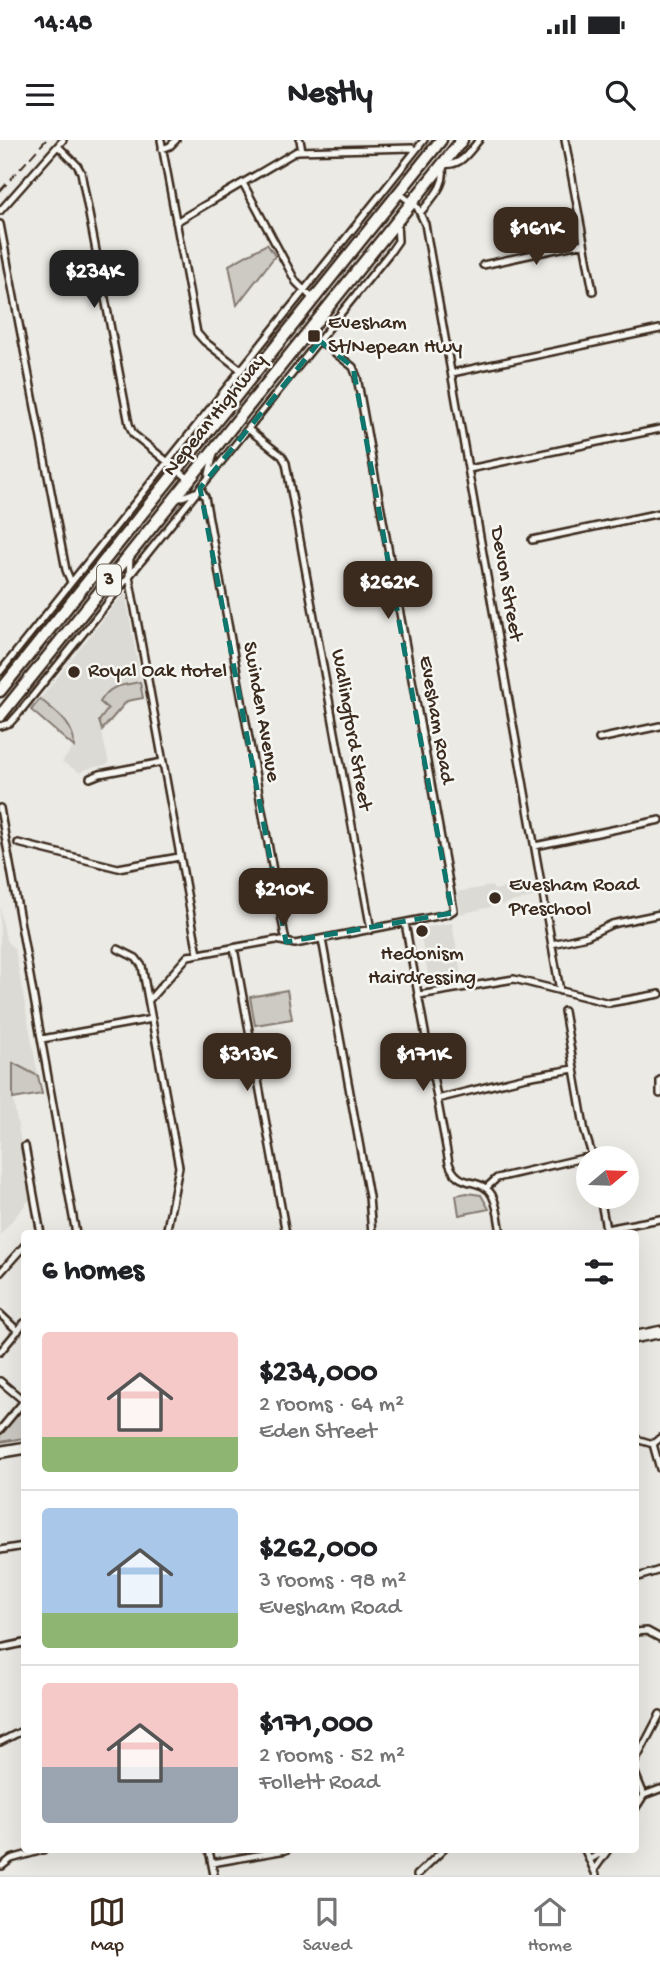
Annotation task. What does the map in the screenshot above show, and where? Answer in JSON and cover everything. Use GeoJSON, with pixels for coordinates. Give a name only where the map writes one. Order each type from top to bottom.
{"type":"FeatureCollection","features":[{"type":"Feature","properties":{"kind":"highway","name":"Nepean Highway"},"geometry":{"type":"LineString","coordinates":[[0,691],[441,140]]}},
{"type":"Feature","properties":{"kind":"highway","name":"Nepean Highway"},"geometry":{"type":"LineString","coordinates":[[1,711],[461,140]]}},
{"type":"Feature","properties":{"kind":"highway"},"geometry":{"type":"LineString","coordinates":[[639,1336],[660,1332]]}},
{"type":"Feature","properties":{"kind":"highway"},"geometry":{"type":"LineString","coordinates":[[0,1452],[21,1448]]}},
{"type":"Feature","properties":{"kind":"street"},"geometry":{"type":"LineString","coordinates":[[0,211],[63,140]]}},
{"type":"Feature","properties":{"kind":"street"},"geometry":{"type":"LineString","coordinates":[[161,140],[197,332],[204,341],[240,370]]}},
{"type":"Feature","properties":{"kind":"street"},"geometry":{"type":"LineString","coordinates":[[162,149],[176,140]]}},
{"type":"Feature","properties":{"kind":"street"},"geometry":{"type":"LineString","coordinates":[[300,140],[302,151]]}},
{"type":"Feature","properties":{"kind":"street"},"geometry":{"type":"LineString","coordinates":[[393,140],[395,149]]}},
{"type":"Feature","properties":{"kind":"street"},"geometry":{"type":"LineString","coordinates":[[0,672],[424,140]]}},
{"type":"Feature","properties":{"kind":"street"},"geometry":{"type":"LineString","coordinates":[[399,193],[421,212],[442,186],[442,164],[453,165],[461,161],[479,140]]}},
{"type":"Feature","properties":{"kind":"street"},"geometry":{"type":"LineString","coordinates":[[565,140],[593,291]]}},
{"type":"Feature","properties":{"kind":"street"},"geometry":{"type":"LineString","coordinates":[[58,146],[81,172],[129,424],[133,434],[189,480]]}},
{"type":"Feature","properties":{"kind":"street"},"geometry":{"type":"LineString","coordinates":[[176,222],[294,153],[412,148],[415,151]]}},
{"type":"Feature","properties":{"kind":"street"},"geometry":{"type":"LineString","coordinates":[[243,183],[296,282],[313,299]]}},
{"type":"Feature","properties":{"kind":"street","name":"Devon Street"},"geometry":{"type":"LineString","coordinates":[[421,212],[452,373],[560,990]]}},
{"type":"Feature","properties":{"kind":"street"},"geometry":{"type":"LineString","coordinates":[[0,726],[10,723],[19,713],[320,341],[398,241],[397,221]]}},
{"type":"Feature","properties":{"kind":"street"},"geometry":{"type":"LineString","coordinates":[[0,224],[71,582]]}},
{"type":"Feature","properties":{"kind":"street"},"geometry":{"type":"LineString","coordinates":[[483,265],[584,243]]}},
{"type":"Feature","properties":{"kind":"street"},"geometry":{"type":"LineString","coordinates":[[452,373],[660,328]]}},
{"type":"Feature","properties":{"kind":"street","name":"Evesham Road"},"geometry":{"type":"LineString","coordinates":[[320,341],[352,366],[356,373],[453,908],[451,913],[405,923]]}},
{"type":"Feature","properties":{"kind":"street","name":"Wallingford Street"},"geometry":{"type":"LineString","coordinates":[[248,429],[282,456],[286,463],[371,930]]}},
{"type":"Feature","properties":{"kind":"street"},"geometry":{"type":"LineString","coordinates":[[469,469],[660,429]]}},
{"type":"Feature","properties":{"kind":"street"},"geometry":{"type":"LineString","coordinates":[[207,479],[215,447]]}},
{"type":"Feature","properties":{"kind":"street"},"geometry":{"type":"LineString","coordinates":[[170,502],[199,489]]}},
{"type":"Feature","properties":{"kind":"street","name":"Swinden Avenue"},"geometry":{"type":"LineString","coordinates":[[199,489],[204,494],[286,942]]}},
{"type":"Feature","properties":{"kind":"street"},"geometry":{"type":"LineString","coordinates":[[532,540],[660,513]]}},
{"type":"Feature","properties":{"kind":"street"},"geometry":{"type":"LineString","coordinates":[[130,554],[129,576],[198,954]]}},
{"type":"Feature","properties":{"kind":"street"},"geometry":{"type":"LineString","coordinates":[[599,739],[660,726]]}},
{"type":"Feature","properties":{"kind":"street"},"geometry":{"type":"LineString","coordinates":[[90,778],[163,762]]}},
{"type":"Feature","properties":{"kind":"street"},"geometry":{"type":"LineString","coordinates":[[0,808],[75,1230]]}},
{"type":"Feature","properties":{"kind":"street"},"geometry":{"type":"LineString","coordinates":[[535,846],[660,820]]}},
{"type":"Feature","properties":{"kind":"street"},"geometry":{"type":"LineString","coordinates":[[18,842],[118,868],[179,857]]}},
{"type":"Feature","properties":{"kind":"street"},"geometry":{"type":"LineString","coordinates":[[552,944],[587,936],[612,924],[660,914]]}},
{"type":"Feature","properties":{"kind":"street"},"geometry":{"type":"LineString","coordinates":[[149,1000],[187,958],[198,954],[276,940],[295,944],[405,923],[452,1172],[459,1179],[486,1188],[494,1198],[500,1230]]}},
{"type":"Feature","properties":{"kind":"street"},"geometry":{"type":"LineString","coordinates":[[322,939],[369,1197],[372,1230]]}},
{"type":"Feature","properties":{"kind":"street"},"geometry":{"type":"LineString","coordinates":[[234,948],[285,1230]]}},
{"type":"Feature","properties":{"kind":"street"},"geometry":{"type":"LineString","coordinates":[[118,949],[141,963],[179,1167],[167,1230]]}},
{"type":"Feature","properties":{"kind":"street"},"geometry":{"type":"LineString","coordinates":[[419,995],[507,979],[609,1003],[660,994]]}},
{"type":"Feature","properties":{"kind":"street"},"geometry":{"type":"LineString","coordinates":[[564,1011],[589,1146]]}},
{"type":"Feature","properties":{"kind":"street"},"geometry":{"type":"LineString","coordinates":[[42,1039],[152,1019]]}},
{"type":"Feature","properties":{"kind":"street"},"geometry":{"type":"LineString","coordinates":[[438,1099],[526,1077],[574,1069]]}},
{"type":"Feature","properties":{"kind":"street"},"geometry":{"type":"LineString","coordinates":[[660,1080],[660,1094]]}},
{"type":"Feature","properties":{"kind":"street"},"geometry":{"type":"LineString","coordinates":[[25,1146],[40,1230]]}},
{"type":"Feature","properties":{"kind":"street"},"geometry":{"type":"LineString","coordinates":[[486,1188],[497,1178],[576,1161]]}},
{"type":"Feature","properties":{"kind":"street"},"geometry":{"type":"LineString","coordinates":[[602,1209],[607,1230]]}},
{"type":"Feature","properties":{"kind":"street"},"geometry":{"type":"LineString","coordinates":[[615,1230],[660,1219]]}},
{"type":"Feature","properties":{"kind":"street"},"geometry":{"type":"LineString","coordinates":[[0,1273],[21,1249]]}},
{"type":"Feature","properties":{"kind":"street"},"geometry":{"type":"LineString","coordinates":[[0,1314],[18,1331]]}},
{"type":"Feature","properties":{"kind":"street"},"geometry":{"type":"LineString","coordinates":[[0,1352],[21,1328]]}},
{"type":"Feature","properties":{"kind":"street"},"geometry":{"type":"LineString","coordinates":[[0,1381],[21,1398]]}},
{"type":"Feature","properties":{"kind":"street"},"geometry":{"type":"LineString","coordinates":[[0,1430],[21,1405]]}},
{"type":"Feature","properties":{"kind":"street"},"geometry":{"type":"LineString","coordinates":[[653,1444],[660,1438]]}},
{"type":"Feature","properties":{"kind":"street"},"geometry":{"type":"LineString","coordinates":[[639,1440],[653,1444]]}},
{"type":"Feature","properties":{"kind":"street"},"geometry":{"type":"LineString","coordinates":[[653,1444],[660,1469]]}},
{"type":"Feature","properties":{"kind":"street"},"geometry":{"type":"LineString","coordinates":[[0,1550],[21,1546]]}},
{"type":"Feature","properties":{"kind":"street"},"geometry":{"type":"LineString","coordinates":[[639,1577],[660,1570]]}},
{"type":"Feature","properties":{"kind":"street"},"geometry":{"type":"LineString","coordinates":[[639,1632],[647,1631],[660,1637]]}},
{"type":"Feature","properties":{"kind":"street"},"geometry":{"type":"LineString","coordinates":[[0,1648],[21,1644]]}},
{"type":"Feature","properties":{"kind":"street"},"geometry":{"type":"LineString","coordinates":[[639,1754],[660,1714]]}},
{"type":"Feature","properties":{"kind":"street"},"geometry":{"type":"LineString","coordinates":[[0,1742],[21,1732]]}},
{"type":"Feature","properties":{"kind":"street"},"geometry":{"type":"LineString","coordinates":[[639,1780],[646,1795]]}},
{"type":"Feature","properties":{"kind":"street"},"geometry":{"type":"LineString","coordinates":[[639,1805],[646,1795],[660,1790]]}},
{"type":"Feature","properties":{"kind":"street"},"geometry":{"type":"LineString","coordinates":[[6,1875],[1,1866],[11,1859],[32,1853]]}},
{"type":"Feature","properties":{"kind":"street"},"geometry":{"type":"LineString","coordinates":[[210,1853],[214,1875]]}},
{"type":"Feature","properties":{"kind":"street"},"geometry":{"type":"LineString","coordinates":[[212,1863],[269,1853]]}},
{"type":"Feature","properties":{"kind":"street"},"geometry":{"type":"LineString","coordinates":[[417,1875],[440,1853]]}},
{"type":"Feature","properties":{"kind":"street"},"geometry":{"type":"LineString","coordinates":[[586,1853],[595,1872]]}},
{"type":"Feature","properties":{"kind":"street"},"geometry":{"type":"LineString","coordinates":[[589,1860],[602,1853]]}},
{"type":"Feature","properties":{"kind":"street"},"geometry":{"type":"LineString","coordinates":[[595,1872],[605,1853]]}},
{"type":"Feature","properties":{"kind":"highlighted area"},"geometry":{"type":"Polygon","coordinates":[[[320,341],[353,367],[452,913],[286,942],[200,488],[320,341]]]}},
{"type":"Feature","properties":{"kind":"shaded area"},"geometry":{"type":"Polygon","coordinates":[[[267,244],[275,256],[237,305],[229,265],[267,244]]]}},
{"type":"Feature","properties":{"kind":"shaded area"},"geometry":{"type":"Polygon","coordinates":[[[125,592],[144,699],[127,701],[102,733],[109,764],[86,769],[81,773],[62,762],[74,746],[68,722],[40,699],[125,592]]]}},
{"type":"Feature","properties":{"kind":"shaded area"},"geometry":{"type":"Polygon","coordinates":[[[140,682],[143,698],[127,701],[102,730],[99,721],[108,709],[100,702],[104,696],[117,687],[140,682]]]}},
{"type":"Feature","properties":{"kind":"shaded area"},"geometry":{"type":"Polygon","coordinates":[[[40,699],[68,725],[74,739],[74,747],[31,710],[40,699]]]}},
{"type":"Feature","properties":{"kind":"shaded area","name":"Evesham Road Preschool"},"geometry":{"type":"Polygon","coordinates":[[[534,882],[537,896],[461,914],[457,892],[492,886],[494,890],[534,882]]]}},
{"type":"Feature","properties":{"kind":"shaded area"},"geometry":{"type":"Polygon","coordinates":[[[0,907],[6,940],[15,950],[40,1086],[13,1064],[13,1099],[31,1198],[0,1235],[0,907]]]}},
{"type":"Feature","properties":{"kind":"shaded area"},"geometry":{"type":"Polygon","coordinates":[[[452,923],[462,980],[432,985],[420,932],[423,928],[452,923]]]}},
{"type":"Feature","properties":{"kind":"shaded area"},"geometry":{"type":"Polygon","coordinates":[[[287,990],[292,1019],[255,1025],[250,997],[287,990]]]}},
{"type":"Feature","properties":{"kind":"shaded area"},"geometry":{"type":"Polygon","coordinates":[[[13,1063],[38,1076],[42,1094],[13,1099],[13,1063]]]}},
{"type":"Feature","properties":{"kind":"shaded area"},"geometry":{"type":"Polygon","coordinates":[[[456,1195],[481,1195],[489,1209],[459,1215],[456,1195]]]}},
{"type":"Feature","properties":{"kind":"shaded area"},"geometry":{"type":"Polygon","coordinates":[[[21,1410],[21,1438],[0,1442],[0,1434],[21,1410]]]}},
{"type":"Feature","properties":{"kind":"railway"},"geometry":{"type":"LineString","coordinates":[[0,191],[46,140]]}},
{"type":"Feature","properties":{"kind":"place","name":"Evesham St/Nepean Hwy"},"geometry":{"type":"Point","coordinates":[314,336]}},
{"type":"Feature","properties":{"kind":"place","name":"Royal Oak Hotel"},"geometry":{"type":"Point","coordinates":[74,672]}},
{"type":"Feature","properties":{"kind":"place","name":"Evesham Road Preschool"},"geometry":{"type":"Point","coordinates":[495,898]}},
{"type":"Feature","properties":{"kind":"place","name":"Hedonism Hairdressing"},"geometry":{"type":"Point","coordinates":[422,931]}}]}
